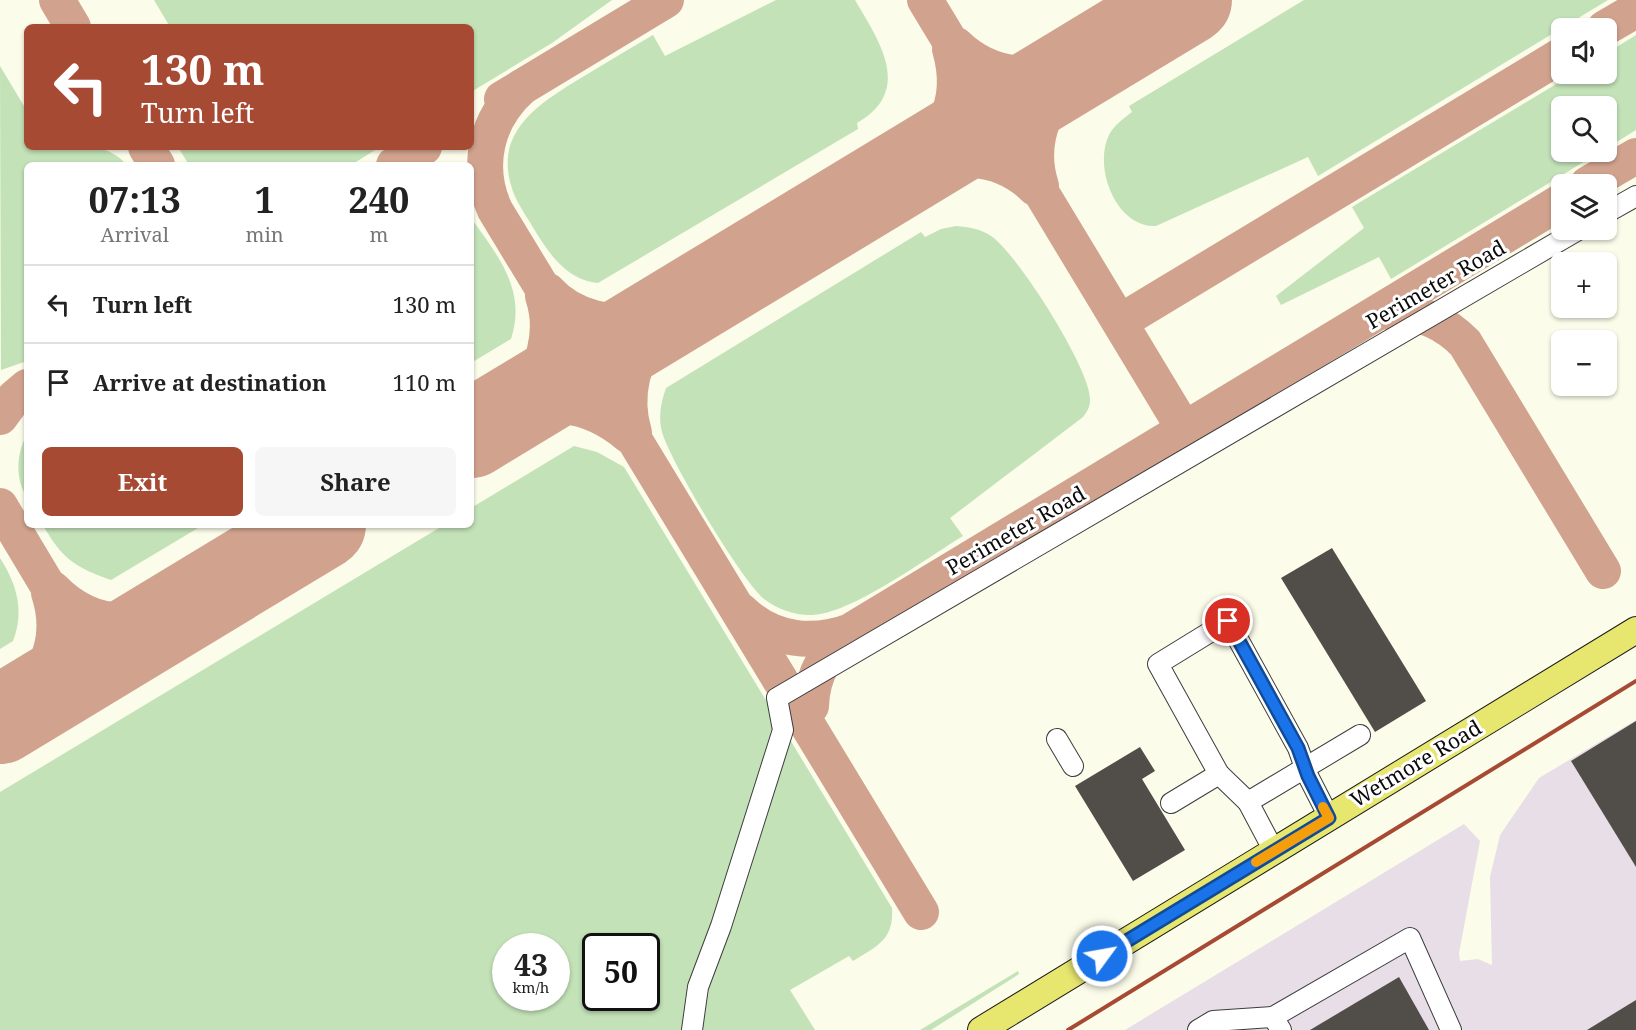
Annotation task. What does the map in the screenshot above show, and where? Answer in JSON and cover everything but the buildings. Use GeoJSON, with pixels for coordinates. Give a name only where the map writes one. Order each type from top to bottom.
{"type":"FeatureCollection","features":[{"type":"Feature","properties":{"kind":"main road","name":"Wetmore Road"},"geometry":{"type":"LineString","coordinates":[[981,1030],[1636,630]]}},
{"type":"Feature","properties":{"kind":"lane"},"geometry":{"type":"LineString","coordinates":[[1617,207],[1636,196]]}},
{"type":"Feature","properties":{"kind":"lane","name":"Perimeter Road"},"geometry":{"type":"LineString","coordinates":[[692,1030],[698,987],[721,926],[783,730],[777,698],[1561,240]]}},
{"type":"Feature","properties":{"kind":"lane"},"geometry":{"type":"LineString","coordinates":[[1274,851],[1248,802],[1219,774],[1158,663],[1228,621],[1298,748],[1329,818]]}},
{"type":"Feature","properties":{"kind":"lane"},"geometry":{"type":"LineString","coordinates":[[1248,802],[1360,735]]}},
{"type":"Feature","properties":{"kind":"lane"},"geometry":{"type":"LineString","coordinates":[[1057,739],[1073,766]]}},
{"type":"Feature","properties":{"kind":"lane"},"geometry":{"type":"LineString","coordinates":[[1171,803],[1219,774]]}},
{"type":"Feature","properties":{"kind":"lane"},"geometry":{"type":"LineString","coordinates":[[1198,1030],[1213,1021],[1277,1023],[1410,938],[1451,1030]]}},
{"type":"Feature","properties":{"kind":"shaded area"},"geometry":{"type":"Polygon","coordinates":[[[1636,720],[1636,1030],[1125,1030],[1464,824],[1480,841],[1459,953],[1460,961],[1478,959],[1492,965],[1490,877],[1500,835],[1539,778],[1636,720]]]}},
{"type":"Feature","properties":{"kind":"green space"},"geometry":{"type":"Polygon","coordinates":[[[154,0],[612,0],[552,43],[474,90],[474,24],[168,24],[154,0]]]}},
{"type":"Feature","properties":{"kind":"green space"},"geometry":{"type":"Polygon","coordinates":[[[776,0],[855,0],[881,48],[886,64],[888,80],[884,96],[874,110],[857,123],[858,129],[598,283],[577,277],[568,271],[540,238],[513,191],[508,165],[510,147],[516,132],[527,118],[555,95],[653,35],[665,56],[776,0]]]}},
{"type":"Feature","properties":{"kind":"green space"},"geometry":{"type":"Polygon","coordinates":[[[1304,0],[1608,0],[1578,18],[1551,18],[1551,35],[1318,176],[1308,157],[1156,226],[1142,224],[1119,207],[1106,178],[1105,148],[1109,135],[1116,125],[1132,112],[1129,106],[1304,0]]]}},
{"type":"Feature","properties":{"kind":"green space"},"geometry":{"type":"Polygon","coordinates":[[[1636,35],[1636,130],[1617,142],[1617,96],[1551,96],[1551,162],[1584,162],[1564,174],[1551,174],[1551,182],[1391,279],[1379,257],[1281,305],[1276,296],[1364,228],[1352,207],[1556,84],[1617,84],[1617,47],[1636,35]]]}},
{"type":"Feature","properties":{"kind":"green space"},"geometry":{"type":"Polygon","coordinates":[[[0,66],[24,106],[24,150],[104,150],[115,154],[124,162],[24,162],[24,362],[1,370],[0,66]]]}},
{"type":"Feature","properties":{"kind":"green space"},"geometry":{"type":"Polygon","coordinates":[[[180,150],[375,150],[356,162],[187,162],[180,150]]]}},
{"type":"Feature","properties":{"kind":"green space"},"geometry":{"type":"Polygon","coordinates":[[[474,222],[500,260],[512,289],[515,321],[511,339],[474,361],[474,222]]]}},
{"type":"Feature","properties":{"kind":"green space"},"geometry":{"type":"Polygon","coordinates":[[[956,226],[975,229],[991,236],[1003,246],[1034,287],[1079,364],[1090,400],[1088,409],[1083,417],[950,518],[963,536],[888,584],[826,613],[810,615],[792,613],[769,603],[754,588],[724,546],[678,468],[662,432],[660,421],[666,388],[921,232],[925,237],[941,229],[956,226]]]}},
{"type":"Feature","properties":{"kind":"green space"},"geometry":{"type":"Polygon","coordinates":[[[24,440],[24,493],[18,466],[24,440]]]}},
{"type":"Feature","properties":{"kind":"green space"},"geometry":{"type":"Polygon","coordinates":[[[574,446],[597,452],[624,467],[778,720],[687,997],[683,1030],[0,1030],[0,792],[439,528],[474,528],[474,506],[574,446]]]}},
{"type":"Feature","properties":{"kind":"green space"},"geometry":{"type":"Polygon","coordinates":[[[45,528],[198,528],[111,580],[79,566],[63,554],[45,528]]]}},
{"type":"Feature","properties":{"kind":"green space"},"geometry":{"type":"Polygon","coordinates":[[[0,558],[17,597],[18,618],[13,641],[0,649],[0,558]]]}},
{"type":"Feature","properties":{"kind":"green space"},"geometry":{"type":"Polygon","coordinates":[[[789,738],[892,908],[890,928],[882,941],[870,951],[853,961],[849,956],[790,990],[815,1030],[697,1030],[696,1022],[789,738]]]}},
{"type":"Feature","properties":{"kind":"green space"},"geometry":{"type":"Polygon","coordinates":[[[1018,971],[1019,974],[931,1030],[920,1030],[1018,971]]]}},
{"type":"Feature","properties":{"kind":"taxiway"},"geometry":{"type":"LineString","coordinates":[[57,0],[71,24]]}},
{"type":"Feature","properties":{"kind":"taxiway"},"geometry":{"type":"LineString","coordinates":[[502,99],[666,0]]}},
{"type":"Feature","properties":{"kind":"taxiway"},"geometry":{"type":"LineString","coordinates":[[925,0],[1184,429]]}},
{"type":"Feature","properties":{"kind":"taxiway"},"geometry":{"type":"LineString","coordinates":[[1617,21],[1636,10]]}},
{"type":"Feature","properties":{"kind":"taxiway"},"geometry":{"type":"LineString","coordinates":[[956,45],[970,57],[985,65],[1017,74],[1050,72],[1084,63]]}},
{"type":"Feature","properties":{"kind":"taxiway"},"geometry":{"type":"LineString","coordinates":[[897,177],[925,150],[946,121],[955,89],[950,49]]}},
{"type":"Feature","properties":{"kind":"taxiway"},"geometry":{"type":"LineString","coordinates":[[1120,322],[1551,62]]}},
{"type":"Feature","properties":{"kind":"taxiway"},"geometry":{"type":"LineString","coordinates":[[1041,186],[1036,150],[1044,118],[1061,89],[1084,63]]}},
{"type":"Feature","properties":{"kind":"taxiway"},"geometry":{"type":"LineString","coordinates":[[522,87],[500,114],[492,128],[488,144],[485,160],[486,177],[495,210],[921,912]]}},
{"type":"Feature","properties":{"kind":"taxiway"},"geometry":{"type":"LineString","coordinates":[[148,150],[155,162]]}},
{"type":"Feature","properties":{"kind":"taxiway"},"geometry":{"type":"LineString","coordinates":[[399,162],[419,150]]}},
{"type":"Feature","properties":{"kind":"taxiway"},"geometry":{"type":"LineString","coordinates":[[1605,174],[1636,156]]}},
{"type":"Feature","properties":{"kind":"taxiway"},"geometry":{"type":"LineString","coordinates":[[906,173],[940,162],[973,160],[990,162],[1005,168],[1021,176],[1035,188]]}},
{"type":"Feature","properties":{"kind":"taxiway"},"geometry":{"type":"LineString","coordinates":[[811,706],[814,683],[823,662],[836,644],[854,629],[1551,208]]}},
{"type":"Feature","properties":{"kind":"taxiway"},"geometry":{"type":"LineString","coordinates":[[548,291],[569,308],[581,314],[608,321],[648,319],[683,306]]}},
{"type":"Feature","properties":{"kind":"taxiway"},"geometry":{"type":"LineString","coordinates":[[476,431],[517,400],[540,365],[545,351],[548,324],[543,296]]}},
{"type":"Feature","properties":{"kind":"taxiway"},"geometry":{"type":"LineString","coordinates":[[634,433],[629,405],[636,364],[649,340],[660,326],[679,311]]}},
{"type":"Feature","properties":{"kind":"taxiway"},"geometry":{"type":"LineString","coordinates":[[1392,313],[1423,316],[1441,324],[1465,343],[1603,571]]}},
{"type":"Feature","properties":{"kind":"taxiway"},"geometry":{"type":"LineString","coordinates":[[0,417],[14,398],[24,390]]}},
{"type":"Feature","properties":{"kind":"taxiway"},"geometry":{"type":"LineString","coordinates":[[499,421],[532,408],[565,406],[598,416],[628,435]]}},
{"type":"Feature","properties":{"kind":"taxiway"},"geometry":{"type":"LineString","coordinates":[[0,506],[94,663]]}},
{"type":"Feature","properties":{"kind":"taxiway"},"geometry":{"type":"LineString","coordinates":[[53,589],[70,604],[88,614],[105,619],[141,619],[198,600]]}},
{"type":"Feature","properties":{"kind":"taxiway"},"geometry":{"type":"LineString","coordinates":[[0,720],[27,693],[46,664],[52,648],[54,631],[54,613],[49,593]]}},
{"type":"Feature","properties":{"kind":"taxiway"},"geometry":{"type":"LineString","coordinates":[[741,611],[767,629],[794,638],[824,638],[854,630]]}},
{"type":"Feature","properties":{"kind":"runway"},"geometry":{"type":"LineString","coordinates":[[474,432],[1188,0]]}},
{"type":"Feature","properties":{"kind":"runway"},"geometry":{"type":"LineString","coordinates":[[0,720],[317,528]]}},
{"type":"Feature","properties":{"kind":"railway"},"geometry":{"type":"LineString","coordinates":[[1068,1030],[1636,681]]}},
{"type":"Feature","properties":{"kind":"slow traffic"},"geometry":{"type":"LineString","coordinates":[[1256,862],[1329,818],[1323,807]]}},
{"type":"Feature","properties":{"kind":"route"},"geometry":{"type":"LineString","coordinates":[[1102,956],[1329,818],[1308,776],[1298,748],[1228,621]]}}]}
